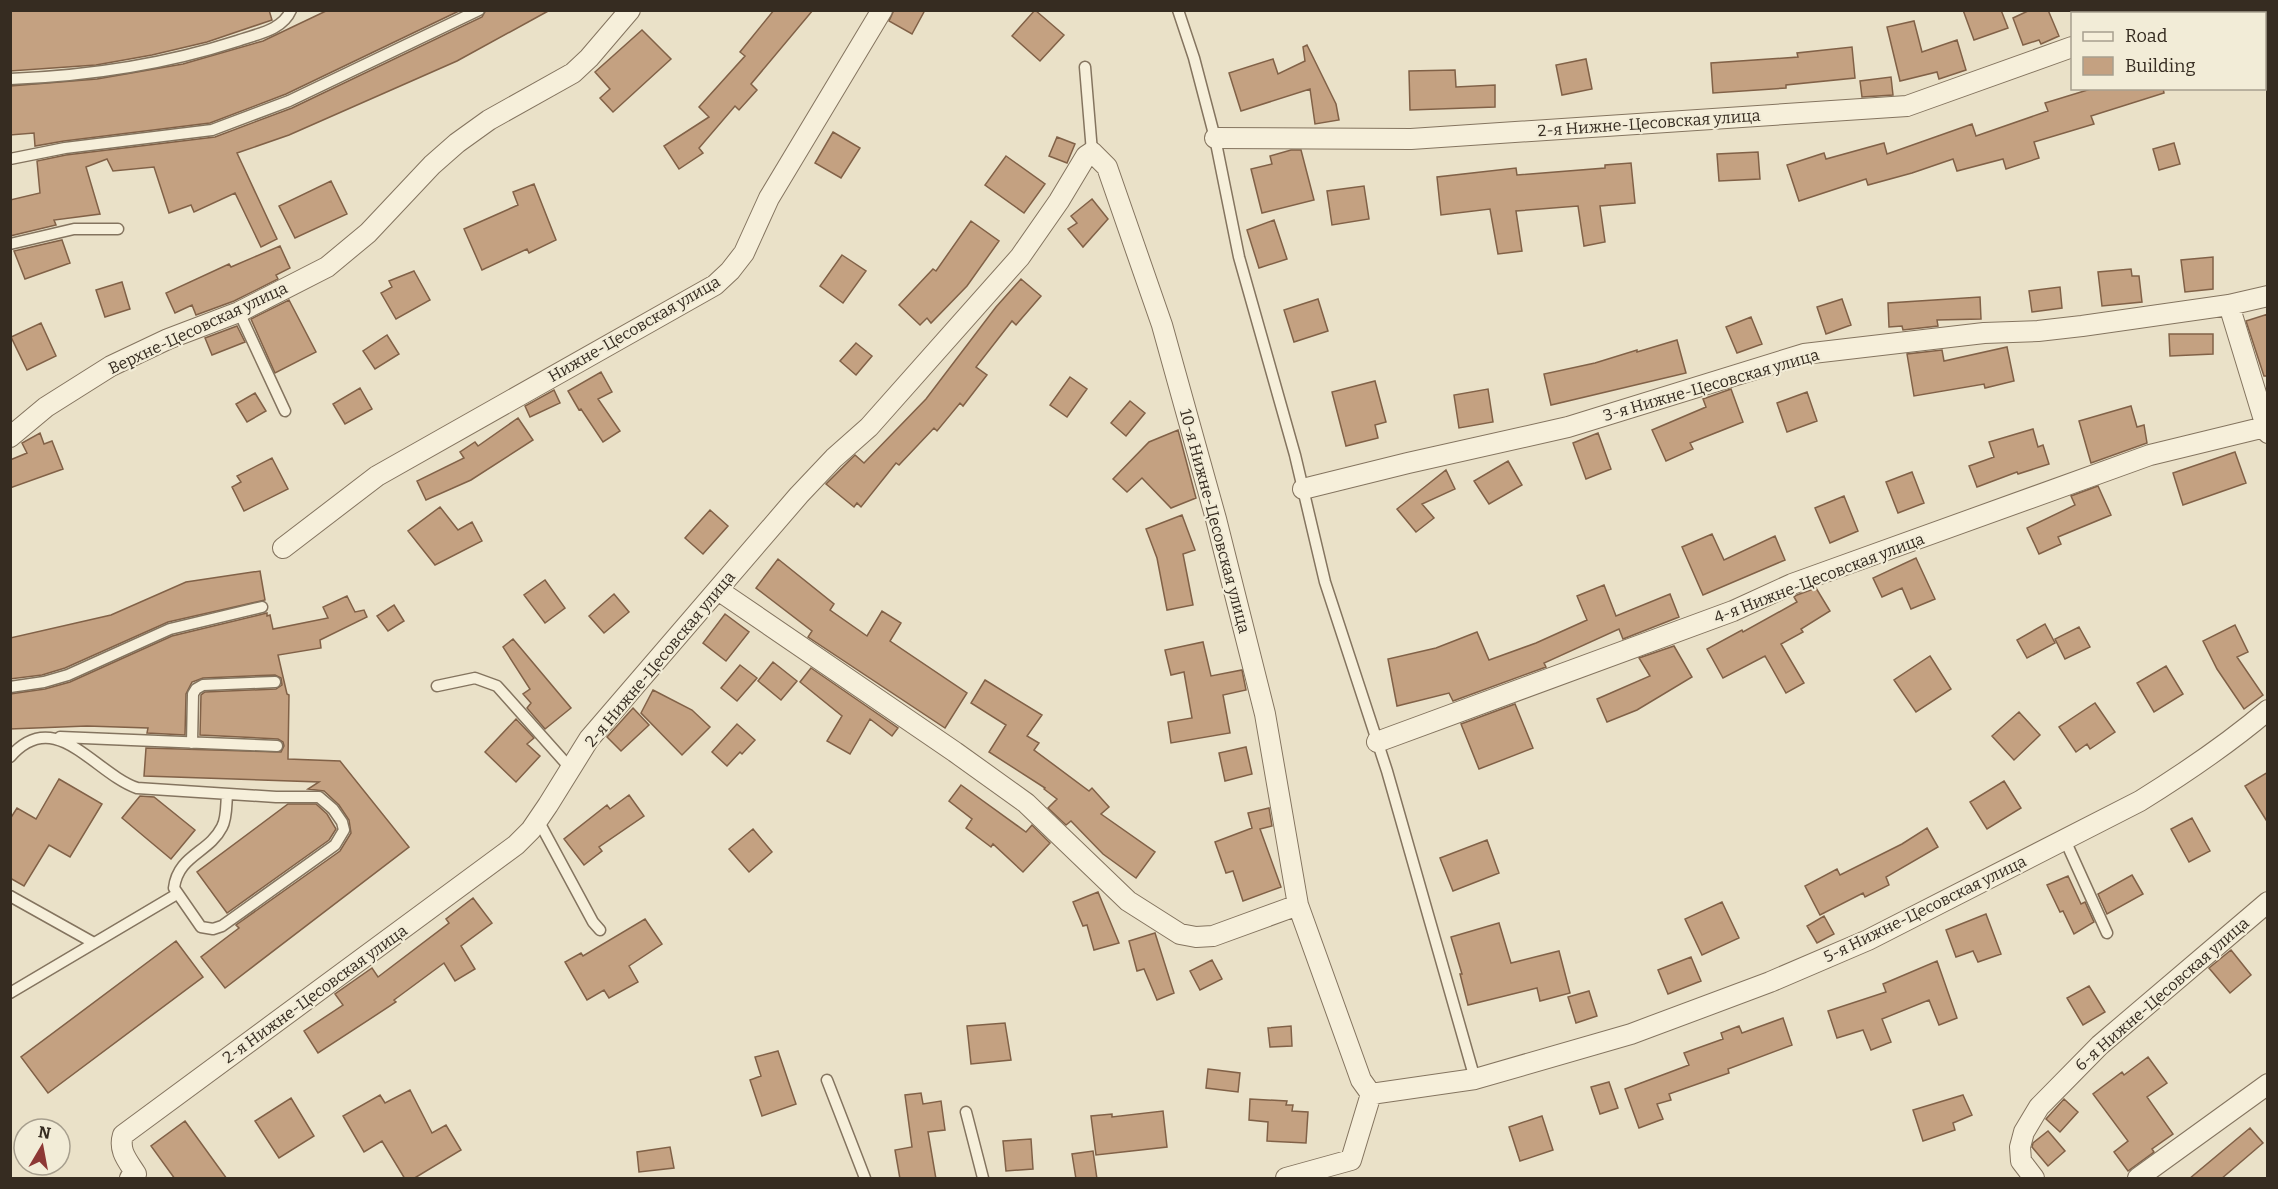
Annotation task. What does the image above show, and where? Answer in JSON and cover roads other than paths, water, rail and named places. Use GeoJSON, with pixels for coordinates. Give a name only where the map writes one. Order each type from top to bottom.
{"type":"FeatureCollection","features":[{"type":"Feature","properties":{"kind":"street","name":"Верхне-Цесовская улица"},"geometry":{"type":"LineString","coordinates":[[10,437],[46,407],[111,366],[168,339],[239,312],[327,267],[368,233],[432,165],[457,143],[489,120],[573,73],[589,58],[630,10]]}},
{"type":"Feature","properties":{"kind":"street","name":"Нижне-Цесовская улица"},"geometry":{"type":"LineString","coordinates":[[283,548],[377,476],[716,285],[744,252],[769,198],[882,10]]}},
{"type":"Feature","properties":{"kind":"street","name":"2-я Нижне-Цесовская улица"},"geometry":{"type":"LineString","coordinates":[[1215,138],[1411,139],[1907,106],[2071,48]]}},
{"type":"Feature","properties":{"kind":"street","name":"2-я Нижне-Цесовская улица"},"geometry":{"type":"LineString","coordinates":[[135,1177],[121,1151],[120,1143],[123,1135],[516,845],[538,820],[589,739],[800,495],[834,459],[869,428],[1020,257],[1059,201],[1086,156],[1092,152]]}},
{"type":"Feature","properties":{"kind":"street","name":"10-я Нижне-Цесовская улица"},"geometry":{"type":"LineString","coordinates":[[1092,152],[1107,167],[1162,325],[1216,519],[1265,714],[1298,905],[1361,1080],[1371,1094]]}},
{"type":"Feature","properties":{"kind":"street","name":"3-я Нижне-Цесовская улица"},"geometry":{"type":"LineString","coordinates":[[1304,489],[1568,427],[1804,354],[1984,333],[2038,331],[2082,326],[2229,305],[2268,296]]}},
{"type":"Feature","properties":{"kind":"street"},"geometry":{"type":"LineString","coordinates":[[2229,305],[2266,430]]}},
{"type":"Feature","properties":{"kind":"street","name":"4-я Нижне-Цесовская улица"},"geometry":{"type":"LineString","coordinates":[[1377,742],[1733,611],[1802,581],[2139,459],[2266,430]]}},
{"type":"Feature","properties":{"kind":"street"},"geometry":{"type":"LineString","coordinates":[[718,590],[1026,803],[1128,901],[1180,934],[1196,938],[1213,936],[1298,905]]}},
{"type":"Feature","properties":{"kind":"street","name":"5-я Нижне-Цесовская улица"},"geometry":{"type":"LineString","coordinates":[[1371,1094],[1481,1078],[1631,1034],[1770,982],[1868,940],[2140,801],[2182,775],[2268,710]]}},
{"type":"Feature","properties":{"kind":"street","name":"6-я Нижне-Цесовская улица"},"geometry":{"type":"LineString","coordinates":[[2034,1179],[2021,1161],[2020,1147],[2024,1132],[2039,1107],[2100,1045],[2268,902]]}},
{"type":"Feature","properties":{"kind":"street"},"geometry":{"type":"LineString","coordinates":[[2138,1179],[2268,1084]]}},
{"type":"Feature","properties":{"kind":"street"},"geometry":{"type":"LineString","coordinates":[[1286,1179],[1352,1169],[1371,1094]]}},
{"type":"Feature","properties":{"kind":"lane"},"geometry":{"type":"LineString","coordinates":[[10,79],[57,77],[153,64],[216,48],[274,28],[284,22],[291,10]]}},
{"type":"Feature","properties":{"kind":"lane"},"geometry":{"type":"LineString","coordinates":[[10,159],[65,148],[212,130],[289,101],[479,10]]}},
{"type":"Feature","properties":{"kind":"lane"},"geometry":{"type":"LineString","coordinates":[[1178,10],[1194,58],[1215,138],[1239,257],[1304,489],[1325,582],[1481,1078]]}},
{"type":"Feature","properties":{"kind":"lane"},"geometry":{"type":"LineString","coordinates":[[1085,67],[1092,152]]}},
{"type":"Feature","properties":{"kind":"lane"},"geometry":{"type":"LineString","coordinates":[[10,244],[74,229],[118,228]]}},
{"type":"Feature","properties":{"kind":"lane"},"geometry":{"type":"LineString","coordinates":[[239,312],[285,411]]}},
{"type":"Feature","properties":{"kind":"lane"},"geometry":{"type":"LineString","coordinates":[[10,687],[44,682],[68,675],[170,629],[262,607]]}},
{"type":"Feature","properties":{"kind":"lane"},"geometry":{"type":"LineString","coordinates":[[436,686],[475,678],[497,686],[571,769]]}},
{"type":"Feature","properties":{"kind":"lane"},"geometry":{"type":"LineString","coordinates":[[192,743],[193,694],[196,689],[203,685],[275,682]]}},
{"type":"Feature","properties":{"kind":"lane"},"geometry":{"type":"LineString","coordinates":[[50,737],[86,754],[125,784],[136,788],[319,797],[333,809],[342,822],[344,830],[335,845],[222,926],[213,929],[201,927],[174,888],[179,869],[210,841],[223,825],[227,794]]}},
{"type":"Feature","properties":{"kind":"lane"},"geometry":{"type":"LineString","coordinates":[[10,757],[32,740],[50,737],[277,746]]}},
{"type":"Feature","properties":{"kind":"lane"},"geometry":{"type":"LineString","coordinates":[[538,820],[593,922],[600,930]]}},
{"type":"Feature","properties":{"kind":"lane"},"geometry":{"type":"LineString","coordinates":[[2065,840],[2107,933]]}},
{"type":"Feature","properties":{"kind":"lane"},"geometry":{"type":"LineString","coordinates":[[10,993],[177,894]]}},
{"type":"Feature","properties":{"kind":"lane"},"geometry":{"type":"LineString","coordinates":[[10,896],[94,943]]}},
{"type":"Feature","properties":{"kind":"lane"},"geometry":{"type":"LineString","coordinates":[[827,1080],[865,1179]]}},
{"type":"Feature","properties":{"kind":"lane"},"geometry":{"type":"LineString","coordinates":[[966,1112],[983,1179]]}}]}
